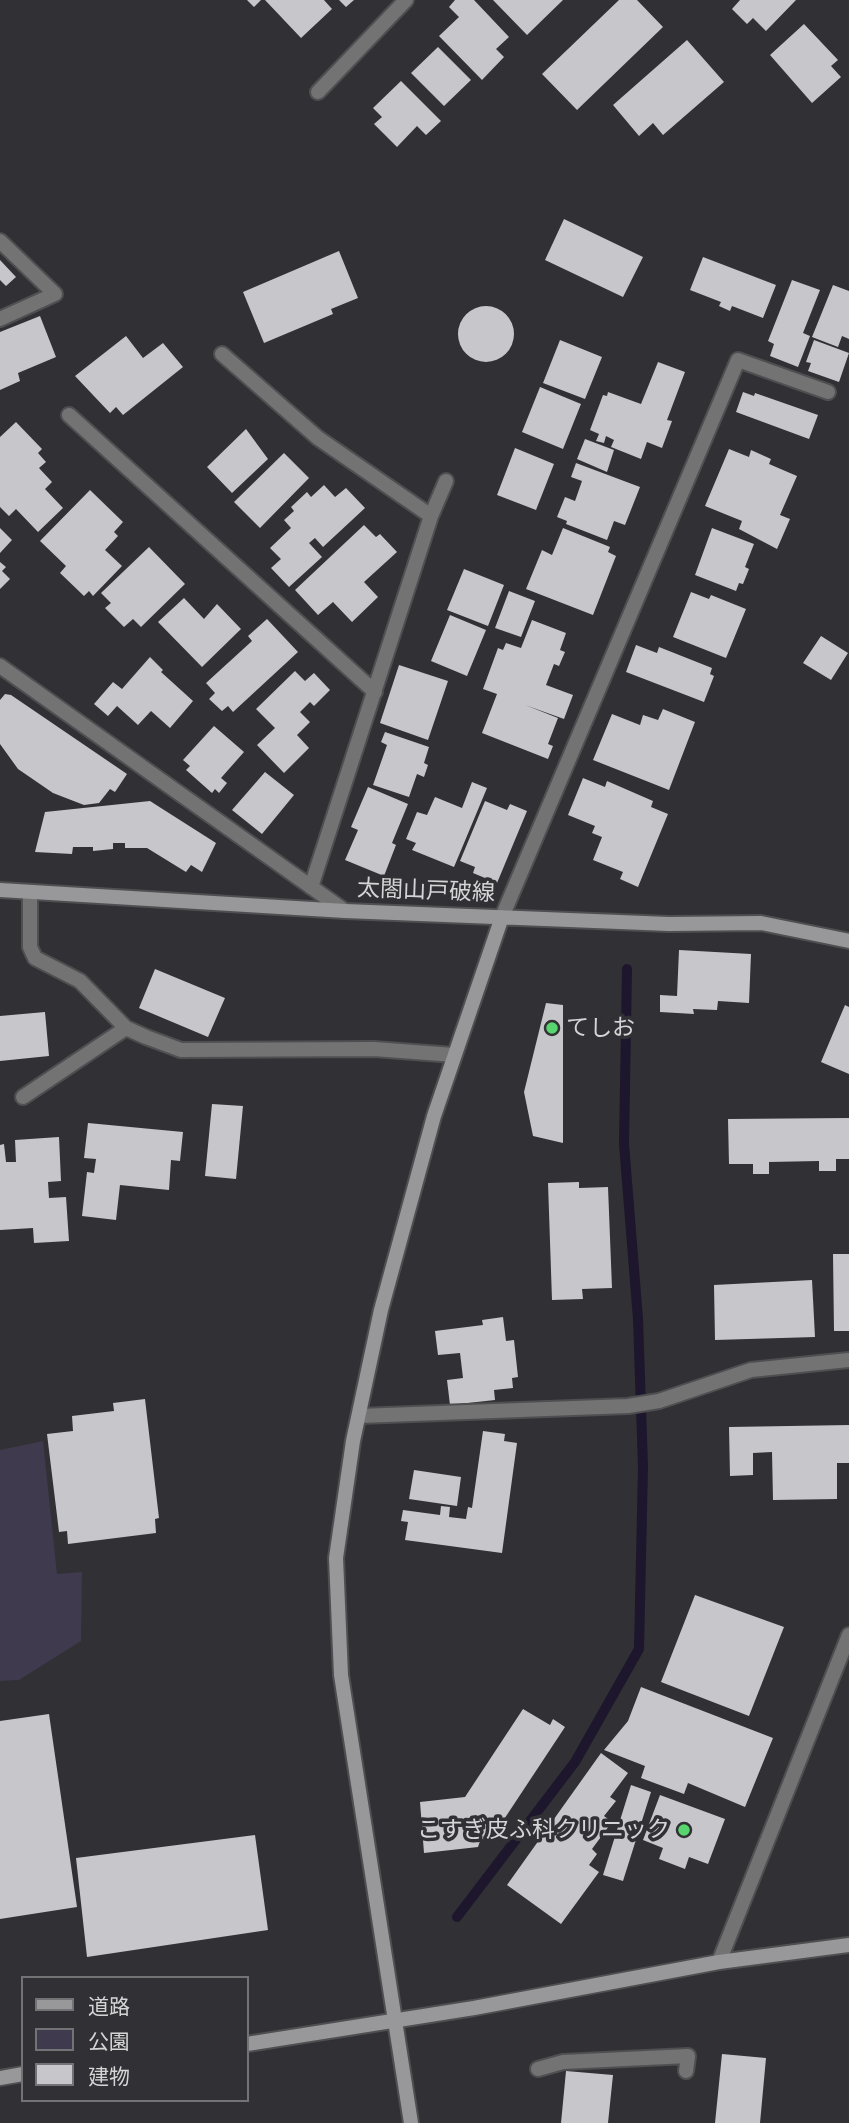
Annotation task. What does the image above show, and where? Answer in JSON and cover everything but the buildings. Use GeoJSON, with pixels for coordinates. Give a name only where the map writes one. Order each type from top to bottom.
{"type":"FeatureCollection","features":[{"type":"Feature","properties":{"kind":"street"},"geometry":{"type":"LineString","coordinates":[[318,92],[407,0]]}},
{"type":"Feature","properties":{"kind":"street"},"geometry":{"type":"LineString","coordinates":[[0,241],[55,294],[0,319]]}},
{"type":"Feature","properties":{"kind":"street"},"geometry":{"type":"LineString","coordinates":[[222,354],[317,438],[431,516]]}},
{"type":"Feature","properties":{"kind":"street"},"geometry":{"type":"LineString","coordinates":[[411,2123],[341,1675],[336,1558],[359,1416],[381,1310],[433,1116],[502,917],[738,360],[828,392]]}},
{"type":"Feature","properties":{"kind":"street"},"geometry":{"type":"LineString","coordinates":[[69,415],[375,692]]}},
{"type":"Feature","properties":{"kind":"street"},"geometry":{"type":"LineString","coordinates":[[311,887],[431,516],[446,481]]}},
{"type":"Feature","properties":{"kind":"street"},"geometry":{"type":"LineString","coordinates":[[0,666],[345,911]]}},
{"type":"Feature","properties":{"kind":"street","name":"太閤山戸破線"},"geometry":{"type":"LineString","coordinates":[[0,890],[345,911],[669,924],[761,923],[849,941]]}},
{"type":"Feature","properties":{"kind":"street"},"geometry":{"type":"LineString","coordinates":[[30,892],[30,947],[35,958],[80,981],[126,1028],[181,1050],[374,1049],[454,1055]]}},
{"type":"Feature","properties":{"kind":"street"},"geometry":{"type":"LineString","coordinates":[[23,1097],[126,1028]]}},
{"type":"Feature","properties":{"kind":"street"},"geometry":{"type":"LineString","coordinates":[[359,1416],[628,1406],[659,1401],[751,1370],[849,1360]]}},
{"type":"Feature","properties":{"kind":"street"},"geometry":{"type":"LineString","coordinates":[[719,1962],[849,1634]]}},
{"type":"Feature","properties":{"kind":"street"},"geometry":{"type":"LineString","coordinates":[[248,2044],[393,2018],[474,2008],[719,1962],[849,1945]]}},
{"type":"Feature","properties":{"kind":"street"},"geometry":{"type":"LineString","coordinates":[[538,2069],[564,2062],[688,2056],[686,2071]]}},
{"type":"Feature","properties":{"kind":"street"},"geometry":{"type":"LineString","coordinates":[[0,2078],[21,2074]]}},
{"type":"Feature","properties":{"kind":"green space"},"geometry":{"type":"Polygon","coordinates":[[[43,1441],[57,1574],[82,1572],[81,1641],[19,1680],[0,1681],[0,1450],[43,1441]]]}},
{"type":"Feature","properties":{"kind":"waterway"},"geometry":{"type":"LineString","coordinates":[[457,1917],[575,1762],[639,1649],[643,1467],[638,1319],[624,1144],[627,969]]}},
{"type":"Feature","properties":{"kind":"place","name":"てしお"},"geometry":{"type":"Point","coordinates":[552,1028]}},
{"type":"Feature","properties":{"kind":"place","name":"こすぎ皮ふ科クリニック"},"geometry":{"type":"Point","coordinates":[684,1830]}}]}
